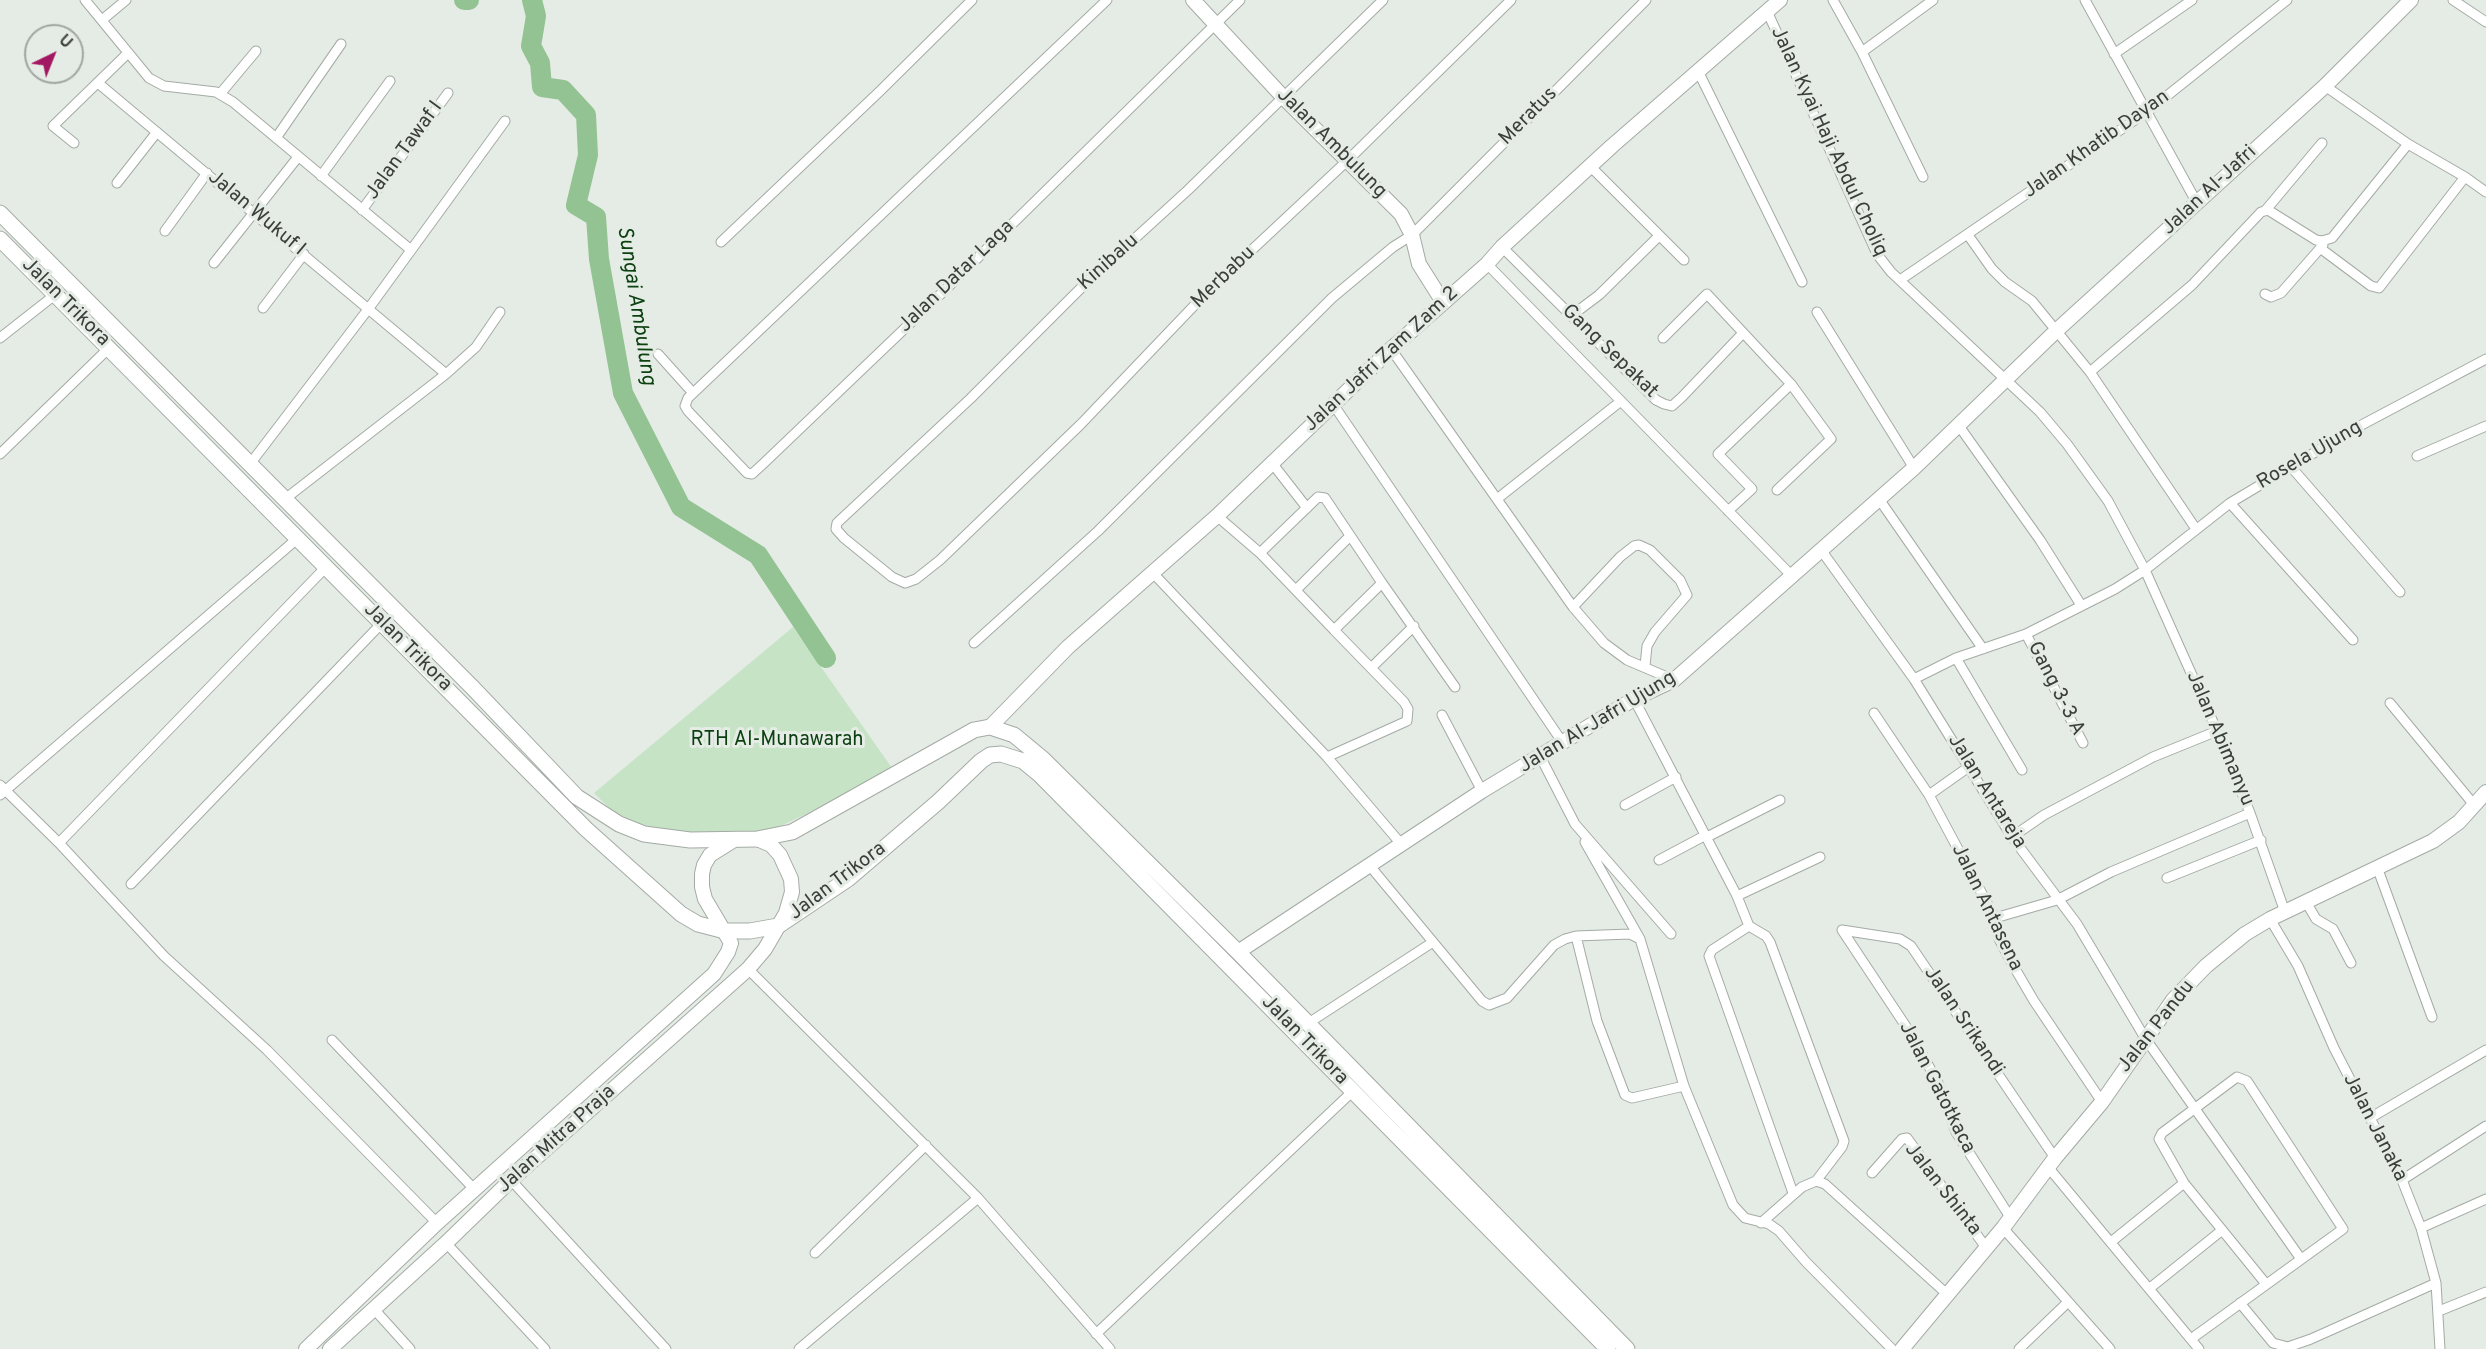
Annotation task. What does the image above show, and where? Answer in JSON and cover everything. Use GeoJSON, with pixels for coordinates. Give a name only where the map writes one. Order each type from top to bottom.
{"type":"FeatureCollection","features":[{"type":"Feature","properties":{"kind":"main road","name":"Jalan Trikora"},"geometry":{"type":"LineString","coordinates":[[0,213],[473,688],[576,797],[619,824],[644,834],[664,837],[757,839],[792,832],[983,727],[1014,735],[1027,744],[1353,1091],[1608,1349]]}},
{"type":"Feature","properties":{"kind":"main road","name":"Jalan Trikora"},"geometry":{"type":"LineString","coordinates":[[0,239],[110,347],[586,829],[674,909],[698,924],[725,931],[750,932],[778,926],[848,879],[990,755],[1001,754],[1023,761],[1153,878]]}},
{"type":"Feature","properties":{"kind":"main road"},"geometry":{"type":"LineString","coordinates":[[143,381],[155,369]]}},
{"type":"Feature","properties":{"kind":"main road"},"geometry":{"type":"LineString","coordinates":[[458,700],[473,688]]}},
{"type":"Feature","properties":{"kind":"main road","name":"Jalan Trikora"},"geometry":{"type":"LineString","coordinates":[[1169,895],[1238,952],[1627,1349]]}},
{"type":"Feature","properties":{"kind":"street"},"geometry":{"type":"LineString","coordinates":[[85,0],[149,78],[157,84],[176,88],[206,89],[233,102],[411,250]]}},
{"type":"Feature","properties":{"kind":"street"},"geometry":{"type":"LineString","coordinates":[[102,20],[126,0]]}},
{"type":"Feature","properties":{"kind":"street"},"geometry":{"type":"LineString","coordinates":[[721,242],[972,0]]}},
{"type":"Feature","properties":{"kind":"street"},"geometry":{"type":"LineString","coordinates":[[658,354],[693,393],[1107,0]]}},
{"type":"Feature","properties":{"kind":"street","name":"Jalan Ambulung"},"geometry":{"type":"LineString","coordinates":[[1193,0],[1284,98],[1401,214],[1412,235],[1419,264],[1443,302]]}},
{"type":"Feature","properties":{"kind":"street","name":"Jalan Datar Laga"},"geometry":{"type":"LineString","coordinates":[[693,393],[686,402],[688,411],[745,472],[752,474],[946,289],[1240,0]]}},
{"type":"Feature","properties":{"kind":"street","name":"Kinibalu"},"geometry":{"type":"LineString","coordinates":[[836,528],[837,523],[971,398],[1086,283],[1172,205],[1383,0]]}},
{"type":"Feature","properties":{"kind":"street","name":"Merbabu"},"geometry":{"type":"LineString","coordinates":[[836,528],[852,545],[901,581],[909,582],[916,579],[940,560],[1081,424],[1209,290],[1348,160],[1511,0]]}},
{"type":"Feature","properties":{"kind":"street","name":"Meratus"},"geometry":{"type":"LineString","coordinates":[[974,643],[1098,531],[1332,298],[1393,247],[1412,235],[1646,0]]}},
{"type":"Feature","properties":{"kind":"street","name":"Jalan Jafri Zam Zam 2"},"geometry":{"type":"LineString","coordinates":[[990,728],[1068,647],[1217,516],[1391,349],[1487,264],[1502,246],[1780,0]]}},
{"type":"Feature","properties":{"kind":"street"},"geometry":{"type":"LineString","coordinates":[[1833,0],[1862,52],[1923,177]]}},
{"type":"Feature","properties":{"kind":"street"},"geometry":{"type":"LineString","coordinates":[[1862,52],[1933,0]]}},
{"type":"Feature","properties":{"kind":"street"},"geometry":{"type":"LineString","coordinates":[[2085,0],[2197,203]]}},
{"type":"Feature","properties":{"kind":"street"},"geometry":{"type":"LineString","coordinates":[[2114,54],[2192,0]]}},
{"type":"Feature","properties":{"kind":"street","name":"Jalan Khatib Dayan"},"geometry":{"type":"LineString","coordinates":[[1900,280],[1968,236],[2148,111],[2287,0]]}},
{"type":"Feature","properties":{"kind":"street","name":"Jalan Al-Jafri"},"geometry":{"type":"LineString","coordinates":[[2007,380],[2056,331],[2325,86],[2411,0]]}},
{"type":"Feature","properties":{"kind":"street"},"geometry":{"type":"LineString","coordinates":[[2452,0],[2486,22]]}},
{"type":"Feature","properties":{"kind":"street","name":"Jalan Kyai Haji Abdul Choliq"},"geometry":{"type":"LineString","coordinates":[[1767,11],[1877,254],[1900,280],[2040,412],[2074,453],[2108,501],[2145,570]]}},
{"type":"Feature","properties":{"kind":"street"},"geometry":{"type":"LineString","coordinates":[[276,138],[341,44]]}},
{"type":"Feature","properties":{"kind":"street"},"geometry":{"type":"LineString","coordinates":[[220,94],[256,51]]}},
{"type":"Feature","properties":{"kind":"street"},"geometry":{"type":"LineString","coordinates":[[74,143],[53,126],[128,53]]}},
{"type":"Feature","properties":{"kind":"street"},"geometry":{"type":"LineString","coordinates":[[1698,71],[1802,282]]}},
{"type":"Feature","properties":{"kind":"street"},"geometry":{"type":"LineString","coordinates":[[321,176],[390,81]]}},
{"type":"Feature","properties":{"kind":"street","name":"Jalan Wukuf I"},"geometry":{"type":"LineString","coordinates":[[98,83],[369,308],[446,375]]}},
{"type":"Feature","properties":{"kind":"street"},"geometry":{"type":"LineString","coordinates":[[2325,86],[2408,144],[2486,192]]}},
{"type":"Feature","properties":{"kind":"street","name":"Jalan Tawaf I"},"geometry":{"type":"LineString","coordinates":[[363,210],[448,93]]}},
{"type":"Feature","properties":{"kind":"street"},"geometry":{"type":"LineString","coordinates":[[250,465],[369,308],[505,121]]}},
{"type":"Feature","properties":{"kind":"street"},"geometry":{"type":"LineString","coordinates":[[117,183],[157,132]]}},
{"type":"Feature","properties":{"kind":"street"},"geometry":{"type":"LineString","coordinates":[[2090,372],[2192,285],[2265,211],[2322,143]]}},
{"type":"Feature","properties":{"kind":"street"},"geometry":{"type":"LineString","coordinates":[[2265,294],[2271,297],[2281,293],[2323,245],[2336,234],[2408,144]]}},
{"type":"Feature","properties":{"kind":"street"},"geometry":{"type":"LineString","coordinates":[[214,263],[298,157]]}},
{"type":"Feature","properties":{"kind":"street"},"geometry":{"type":"LineString","coordinates":[[1590,166],[1684,260]]}},
{"type":"Feature","properties":{"kind":"street"},"geometry":{"type":"LineString","coordinates":[[165,231],[207,174]]}},
{"type":"Feature","properties":{"kind":"street"},"geometry":{"type":"LineString","coordinates":[[2265,211],[2268,210],[2316,240],[2371,286],[2379,288],[2465,177]]}},
{"type":"Feature","properties":{"kind":"street"},"geometry":{"type":"LineString","coordinates":[[1571,316],[1599,295],[1659,236]]}},
{"type":"Feature","properties":{"kind":"street"},"geometry":{"type":"LineString","coordinates":[[1968,236],[1992,269],[2032,302],[2090,372],[2196,529]]}},
{"type":"Feature","properties":{"kind":"street","name":"Gang Sepakat"},"geometry":{"type":"LineString","coordinates":[[1502,246],[1656,400],[1672,406],[1743,333]]}},
{"type":"Feature","properties":{"kind":"street"},"geometry":{"type":"LineString","coordinates":[[263,308],[304,255]]}},
{"type":"Feature","properties":{"kind":"street"},"geometry":{"type":"LineString","coordinates":[[1487,264],[1791,575]]}},
{"type":"Feature","properties":{"kind":"street"},"geometry":{"type":"LineString","coordinates":[[0,339],[56,294]]}},
{"type":"Feature","properties":{"kind":"street"},"geometry":{"type":"LineString","coordinates":[[1663,338],[1707,294],[1791,384],[1831,439],[1777,490]]}},
{"type":"Feature","properties":{"kind":"street"},"geometry":{"type":"LineString","coordinates":[[285,499],[446,375],[476,347],[500,312]]}},
{"type":"Feature","properties":{"kind":"street"},"geometry":{"type":"LineString","coordinates":[[1817,312],[1914,468]]}},
{"type":"Feature","properties":{"kind":"street"},"geometry":{"type":"LineString","coordinates":[[0,454],[110,347]]}},
{"type":"Feature","properties":{"kind":"street"},"geometry":{"type":"LineString","coordinates":[[1391,349],[1573,607],[1604,643],[1628,660],[1674,680]]}},
{"type":"Feature","properties":{"kind":"street","name":"Rosela Ujung"},"geometry":{"type":"LineString","coordinates":[[1914,679],[1956,658],[2026,634],[2115,589],[2145,570],[2230,502],[2292,468],[2354,429],[2486,359]]}},
{"type":"Feature","properties":{"kind":"street","name":"Jalan Al-Jafri Ujung"},"geometry":{"type":"LineString","coordinates":[[1238,952],[1482,791],[1541,758],[1634,699],[1674,680],[1914,468],[2007,380]]}},
{"type":"Feature","properties":{"kind":"street"},"geometry":{"type":"LineString","coordinates":[[1728,511],[1752,489],[1718,454],[1791,384]]}},
{"type":"Feature","properties":{"kind":"street"},"geometry":{"type":"LineString","coordinates":[[1497,500],[1621,401]]}},
{"type":"Feature","properties":{"kind":"street"},"geometry":{"type":"LineString","coordinates":[[1333,404],[1563,743]]}},
{"type":"Feature","properties":{"kind":"street"},"geometry":{"type":"LineString","coordinates":[[1959,426],[2040,540],[2081,605]]}},
{"type":"Feature","properties":{"kind":"street"},"geometry":{"type":"LineString","coordinates":[[2417,456],[2486,426]]}},
{"type":"Feature","properties":{"kind":"street"},"geometry":{"type":"LineString","coordinates":[[1272,463],[1307,508]]}},
{"type":"Feature","properties":{"kind":"street"},"geometry":{"type":"LineString","coordinates":[[2292,468],[2400,592]]}},
{"type":"Feature","properties":{"kind":"street"},"geometry":{"type":"LineString","coordinates":[[1260,553],[1318,497],[1323,497],[1455,687]]}},
{"type":"Feature","properties":{"kind":"street"},"geometry":{"type":"LineString","coordinates":[[1879,499],[1983,649]]}},
{"type":"Feature","properties":{"kind":"street"},"geometry":{"type":"LineString","coordinates":[[2230,502],[2353,640]]}},
{"type":"Feature","properties":{"kind":"street"},"geometry":{"type":"LineString","coordinates":[[1217,516],[1260,553],[1404,702],[1408,709],[1407,721],[1327,757]]}},
{"type":"Feature","properties":{"kind":"street"},"geometry":{"type":"LineString","coordinates":[[1296,590],[1350,536]]}},
{"type":"Feature","properties":{"kind":"street"},"geometry":{"type":"LineString","coordinates":[[298,538],[2,790],[59,843],[165,956],[267,1050],[437,1222]]}},
{"type":"Feature","properties":{"kind":"street"},"geometry":{"type":"LineString","coordinates":[[1573,607],[1620,557],[1634,546],[1640,545],[1650,550],[1680,580],[1687,595],[1655,632],[1647,646],[1645,666]]}},
{"type":"Feature","properties":{"kind":"street","name":"Jalan Antareja"},"geometry":{"type":"LineString","coordinates":[[1821,550],[1914,679],[2012,837],[2077,924],[2145,1038],[2301,1259]]}},
{"type":"Feature","properties":{"kind":"street"},"geometry":{"type":"LineString","coordinates":[[59,843],[326,567]]}},
{"type":"Feature","properties":{"kind":"street","name":"Jalan Abimanyu"},"geometry":{"type":"LineString","coordinates":[[2145,570],[2217,731],[2261,840],[2285,912]]}},
{"type":"Feature","properties":{"kind":"street"},"geometry":{"type":"LineString","coordinates":[[1152,572],[1327,757],[1402,845]]}},
{"type":"Feature","properties":{"kind":"street"},"geometry":{"type":"LineString","coordinates":[[1334,630],[1382,583]]}},
{"type":"Feature","properties":{"kind":"street"},"geometry":{"type":"LineString","coordinates":[[131,884],[382,623]]}},
{"type":"Feature","properties":{"kind":"street"},"geometry":{"type":"LineString","coordinates":[[1371,668],[1414,626]]}},
{"type":"Feature","properties":{"kind":"street","name":"Gang 3-3 A"},"geometry":{"type":"LineString","coordinates":[[2026,634],[2083,743]]}},
{"type":"Feature","properties":{"kind":"street"},"geometry":{"type":"LineString","coordinates":[[1956,658],[2022,770]]}},
{"type":"Feature","properties":{"kind":"street"},"geometry":{"type":"LineString","coordinates":[[1634,699],[1737,896],[1749,926],[1766,936],[1844,1141],[1842,1147],[1816,1181],[1793,1193],[1761,1222]]}},
{"type":"Feature","properties":{"kind":"street"},"geometry":{"type":"LineString","coordinates":[[2390,703],[2475,806]]}},
{"type":"Feature","properties":{"kind":"street","name":"Jalan Antasena"},"geometry":{"type":"LineString","coordinates":[[1874,713],[1929,795],[1995,918],[2000,939],[2034,1001],[2102,1102]]}},
{"type":"Feature","properties":{"kind":"street"},"geometry":{"type":"LineString","coordinates":[[1442,716],[1482,791]]}},
{"type":"Feature","properties":{"kind":"street"},"geometry":{"type":"LineString","coordinates":[[2012,837],[2044,814],[2153,757],[2217,731]]}},
{"type":"Feature","properties":{"kind":"street"},"geometry":{"type":"LineString","coordinates":[[1541,758],[1575,824],[1640,939],[1684,1086],[1733,1205],[1745,1218],[1769,1224],[1787,1238],[1806,1262],[1892,1349]]}},
{"type":"Feature","properties":{"kind":"street"},"geometry":{"type":"LineString","coordinates":[[1929,795],[1970,766]]}},
{"type":"Feature","properties":{"kind":"street"},"geometry":{"type":"LineString","coordinates":[[1625,805],[1676,777]]}},
{"type":"Feature","properties":{"kind":"street","name":"Jalan Pandu"},"geometry":{"type":"LineString","coordinates":[[1902,1349],[1987,1249],[2052,1162],[2102,1102],[2173,1000],[2206,966],[2245,934],[2270,919],[2433,841],[2459,822],[2486,792]]}},
{"type":"Feature","properties":{"kind":"street"},"geometry":{"type":"LineString","coordinates":[[1659,860],[1780,800]]}},
{"type":"Feature","properties":{"kind":"street"},"geometry":{"type":"LineString","coordinates":[[1995,918],[2057,900],[2111,872],[2250,813]]}},
{"type":"Feature","properties":{"kind":"street"},"geometry":{"type":"LineString","coordinates":[[1575,824],[1671,934]]}},
{"type":"Feature","properties":{"kind":"street"},"geometry":{"type":"LineString","coordinates":[[757,839],[771,845],[780,855],[791,879],[790,902],[778,926]]}},
{"type":"Feature","properties":{"kind":"street"},"geometry":{"type":"LineString","coordinates":[[725,931],[711,912],[705,899],[702,874],[710,855],[734,840]]}},
{"type":"Feature","properties":{"kind":"street"},"geometry":{"type":"LineString","coordinates":[[2167,878],[2261,840]]}},
{"type":"Feature","properties":{"kind":"street"},"geometry":{"type":"LineString","coordinates":[[1737,896],[1820,857]]}},
{"type":"Feature","properties":{"kind":"street"},"geometry":{"type":"LineString","coordinates":[[1370,866],[1482,1001],[1489,1005],[1507,998],[1554,945],[1576,936],[1630,934],[1640,939]]}},
{"type":"Feature","properties":{"kind":"street"},"geometry":{"type":"LineString","coordinates":[[2377,867],[2432,1017]]}},
{"type":"Feature","properties":{"kind":"street"},"geometry":{"type":"LineString","coordinates":[[2306,902],[2316,919],[2333,929],[2351,963]]}},
{"type":"Feature","properties":{"kind":"street","name":"Jalan Janaka"},"geometry":{"type":"LineString","coordinates":[[2270,919],[2298,966],[2334,1048],[2402,1180],[2421,1228],[2436,1283],[2440,1349]]}},
{"type":"Feature","properties":{"kind":"street","name":"Jalan Mitra Praja"},"geometry":{"type":"LineString","coordinates":[[330,1349],[511,1180],[748,969],[765,949],[778,926]]}},
{"type":"Feature","properties":{"kind":"street"},"geometry":{"type":"LineString","coordinates":[[1749,926],[1712,951],[1709,956],[1793,1193]]}},
{"type":"Feature","properties":{"kind":"street","name":"Jalan Srikandi"},"geometry":{"type":"LineString","coordinates":[[1842,930],[1899,939],[1911,946],[2052,1162],[2111,1242],[2199,1349]]}},
{"type":"Feature","properties":{"kind":"street","name":"Jalan Gatotkaca"},"geometry":{"type":"LineString","coordinates":[[1842,930],[1911,1034],[1938,1083],[1956,1132],[2007,1223],[2068,1302],[2110,1349]]}},
{"type":"Feature","properties":{"kind":"street","name":"Jalan Mitra Praja"},"geometry":{"type":"LineString","coordinates":[[306,1349],[437,1222],[714,974],[728,952],[730,943],[725,931]]}},
{"type":"Feature","properties":{"kind":"street"},"geometry":{"type":"LineString","coordinates":[[1576,936],[1597,1021],[1625,1095],[1632,1098],[1684,1086]]}},
{"type":"Feature","properties":{"kind":"street"},"geometry":{"type":"LineString","coordinates":[[1307,1024],[1433,942]]}},
{"type":"Feature","properties":{"kind":"street"},"geometry":{"type":"LineString","coordinates":[[748,969],[978,1198],[1110,1349]]}},
{"type":"Feature","properties":{"kind":"street"},"geometry":{"type":"LineString","coordinates":[[332,1040],[475,1190]]}},
{"type":"Feature","properties":{"kind":"street"},"geometry":{"type":"LineString","coordinates":[[2370,1118],[2486,1050]]}},
{"type":"Feature","properties":{"kind":"street"},"geometry":{"type":"LineString","coordinates":[[2191,1339],[2343,1229],[2247,1080],[2237,1077],[2162,1132],[2159,1140],[2184,1183],[2266,1284]]}},
{"type":"Feature","properties":{"kind":"street"},"geometry":{"type":"LineString","coordinates":[[1096,1334],[1353,1091]]}},
{"type":"Feature","properties":{"kind":"street"},"geometry":{"type":"LineString","coordinates":[[2402,1180],[2486,1126]]}},
{"type":"Feature","properties":{"kind":"street","name":"Jalan Shinta"},"geometry":{"type":"LineString","coordinates":[[1872,1173],[1902,1139],[1907,1138],[1987,1249]]}},
{"type":"Feature","properties":{"kind":"street"},"geometry":{"type":"LineString","coordinates":[[815,1253],[926,1145]]}},
{"type":"Feature","properties":{"kind":"street"},"geometry":{"type":"LineString","coordinates":[[511,1180],[666,1349]]}},
{"type":"Feature","properties":{"kind":"street"},"geometry":{"type":"LineString","coordinates":[[1816,1181],[1830,1187],[1948,1294]]}},
{"type":"Feature","properties":{"kind":"street"},"geometry":{"type":"LineString","coordinates":[[2111,1242],[2184,1183]]}},
{"type":"Feature","properties":{"kind":"street"},"geometry":{"type":"LineString","coordinates":[[799,1349],[978,1198]]}},
{"type":"Feature","properties":{"kind":"street"},"geometry":{"type":"LineString","coordinates":[[2421,1228],[2486,1199]]}},
{"type":"Feature","properties":{"kind":"street"},"geometry":{"type":"LineString","coordinates":[[2150,1288],[2221,1231]]}},
{"type":"Feature","properties":{"kind":"street"},"geometry":{"type":"LineString","coordinates":[[446,1243],[545,1349]]}},
{"type":"Feature","properties":{"kind":"street"},"geometry":{"type":"LineString","coordinates":[[2240,1303],[2273,1343],[2288,1347],[2436,1283]]}},
{"type":"Feature","properties":{"kind":"street"},"geometry":{"type":"LineString","coordinates":[[2439,1311],[2486,1292]]}},
{"type":"Feature","properties":{"kind":"street"},"geometry":{"type":"LineString","coordinates":[[2019,1349],[2068,1302]]}},
{"type":"Feature","properties":{"kind":"street"},"geometry":{"type":"LineString","coordinates":[[373,1308],[411,1349]]}},
{"type":"Feature","properties":{"kind":"green space","name":"RTH Al-Munawarah"},"geometry":{"type":"Polygon","coordinates":[[[793,627],[892,768],[827,804],[764,834],[728,837],[684,831],[664,831],[634,822],[611,810],[594,793],[793,627]]]}},
{"type":"Feature","properties":{"kind":"waterway","name":"Sungai Ambulung"},"geometry":{"type":"LineString","coordinates":[[464,0],[469,0]]}},
{"type":"Feature","properties":{"kind":"waterway","name":"Sungai Ambulung"},"geometry":{"type":"LineString","coordinates":[[532,0],[536,16],[531,46],[540,63],[542,87],[563,90],[586,115],[588,155],[576,205],[596,217],[599,259],[623,393],[681,507],[758,555],[826,658]]}}]}
